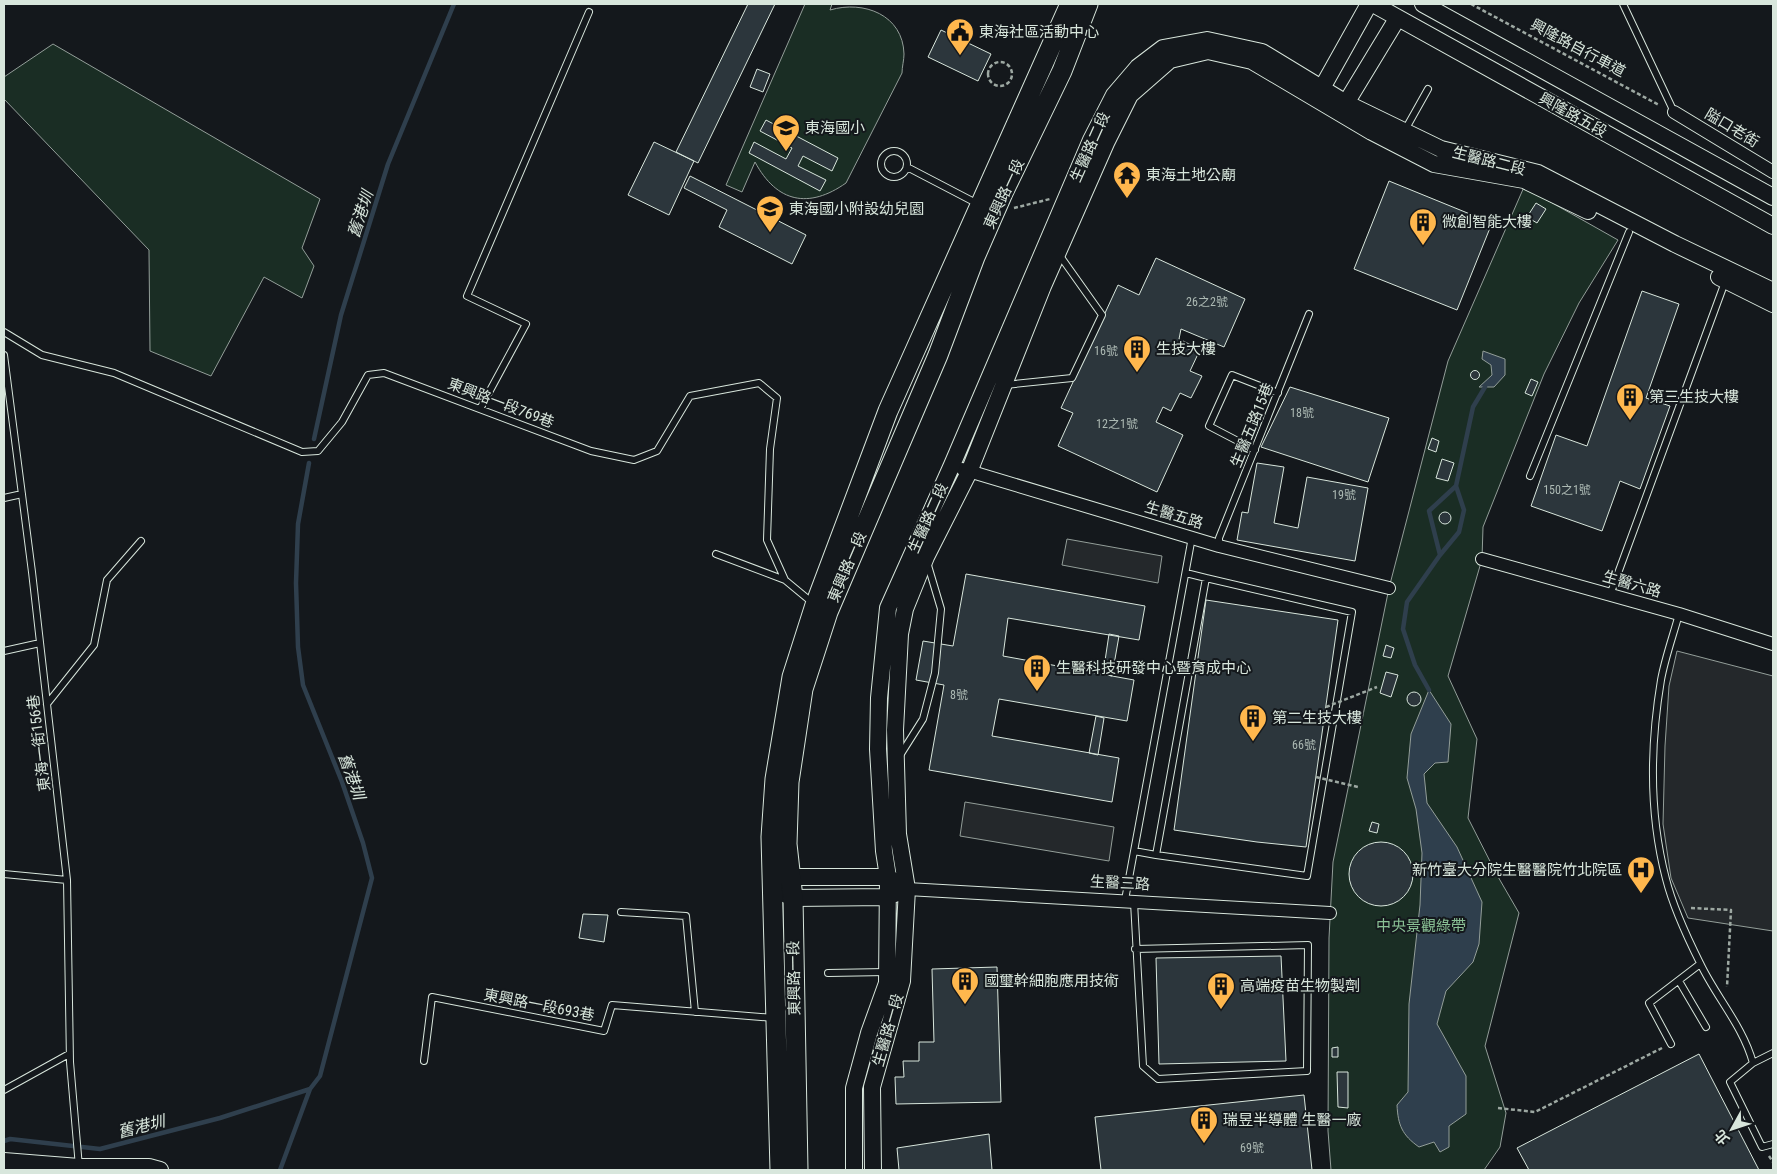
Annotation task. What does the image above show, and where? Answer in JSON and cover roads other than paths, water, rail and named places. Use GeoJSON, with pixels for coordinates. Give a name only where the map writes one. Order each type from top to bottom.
{"type":"FeatureCollection","features":[{"type":"Feature","properties":{"kind":"main road","name":"東興路一段"},"geometry":{"type":"LineString","coordinates":[[780,1170],[771,836],[775,779],[792,677],[938,355],[987,209],[1070,4]]}},
{"type":"Feature","properties":{"kind":"main road","name":"東興路一段"},"geometry":{"type":"LineString","coordinates":[[987,209],[1062,71],[1088,4]]}},
{"type":"Feature","properties":{"kind":"main road","name":"東興路一段"},"geometry":{"type":"LineString","coordinates":[[798,1170],[794,898],[787,844],[789,782],[803,689],[822,608]]}},
{"type":"Feature","properties":{"kind":"street","name":"興隆路五段"},"geometry":{"type":"LineString","coordinates":[[1371,4],[1773,226]]}},
{"type":"Feature","properties":{"kind":"street"},"geometry":{"type":"LineString","coordinates":[[1371,4],[1322,88],[1327,107],[1346,103],[1397,19]]}},
{"type":"Feature","properties":{"kind":"street","name":"興隆路五段"},"geometry":{"type":"LineString","coordinates":[[1423,4],[1773,197]]}},
{"type":"Feature","properties":{"kind":"street","name":"生醫路二段"},"geometry":{"type":"LineString","coordinates":[[886,897],[888,876],[884,851],[878,749],[879,698],[888,608],[952,466],[1068,194],[1114,95],[1138,67],[1164,48],[1207,40],[1262,52],[1346,103],[1441,149],[1538,173],[1675,244],[1773,291]]}},
{"type":"Feature","properties":{"kind":"street","name":"生醫路二段"},"geometry":{"type":"LineString","coordinates":[[907,889],[898,834],[895,730],[900,634],[906,609],[926,557],[969,472],[1058,252],[1106,143],[1130,95],[1170,60],[1208,51],[1252,61],[1327,107],[1434,164],[1524,180],[1773,304]]}},
{"type":"Feature","properties":{"kind":"street","name":"隘口老街"},"geometry":{"type":"LineString","coordinates":[[1674,112],[1773,172]]}},
{"type":"Feature","properties":{"kind":"street","name":"生醫五路"},"geometry":{"type":"LineString","coordinates":[[952,466],[1219,546],[1388,588]]}},
{"type":"Feature","properties":{"kind":"street","name":"生醫六路"},"geometry":{"type":"LineString","coordinates":[[1482,559],[1679,614],[1773,644]]}},
{"type":"Feature","properties":{"kind":"street"},"geometry":{"type":"LineString","coordinates":[[773,888],[791,877],[888,876],[907,889]]}},
{"type":"Feature","properties":{"kind":"street"},"geometry":{"type":"LineString","coordinates":[[773,888],[794,898],[886,897],[907,889]]}},
{"type":"Feature","properties":{"kind":"street","name":"生醫三路"},"geometry":{"type":"LineString","coordinates":[[907,889],[1330,912]]}},
{"type":"Feature","properties":{"kind":"street","name":"生醫路一段"},"geometry":{"type":"LineString","coordinates":[[873,1170],[872,1087],[902,981],[907,889]]}},
{"type":"Feature","properties":{"kind":"street","name":"生醫路一段"},"geometry":{"type":"LineString","coordinates":[[854,1170],[854,1088],[887,983],[886,897]]}},
{"type":"Feature","properties":{"kind":"street"},"geometry":{"type":"LineString","coordinates":[[4,1161],[79,1168],[115,1166],[149,1167],[160,1170]]}},
{"type":"Feature","properties":{"kind":"lane"},"geometry":{"type":"LineString","coordinates":[[1622,4],[1674,112]]}},
{"type":"Feature","properties":{"kind":"lane"},"geometry":{"type":"LineString","coordinates":[[480,409],[526,324],[467,296],[589,12]]}},
{"type":"Feature","properties":{"kind":"lane"},"geometry":{"type":"LineString","coordinates":[[1404,131],[1428,88]]}},
{"type":"Feature","properties":{"kind":"lane"},"geometry":{"type":"LineString","coordinates":[[893,151],[901,152],[906,159],[907,168],[902,175],[889,176],[882,170],[882,158],[893,151]]}},
{"type":"Feature","properties":{"kind":"lane"},"geometry":{"type":"LineString","coordinates":[[907,168],[987,209]]}},
{"type":"Feature","properties":{"kind":"lane"},"geometry":{"type":"LineString","coordinates":[[1530,476],[1628,232]]}},
{"type":"Feature","properties":{"kind":"lane"},"geometry":{"type":"LineString","coordinates":[[1004,385],[1072,378],[1102,315],[1058,252]]}},
{"type":"Feature","properties":{"kind":"lane"},"geometry":{"type":"LineString","coordinates":[[1610,595],[1726,280]]}},
{"type":"Feature","properties":{"kind":"lane","name":"生醫五路15巷"},"geometry":{"type":"LineString","coordinates":[[1219,546],[1219,538],[1256,450],[1309,314]]}},
{"type":"Feature","properties":{"kind":"lane","name":"東興路一段769巷"},"geometry":{"type":"LineString","coordinates":[[4,332],[42,355],[114,372],[302,452],[318,451],[342,422],[368,375],[384,373],[591,451],[634,460],[657,451],[690,396],[759,383],[777,398],[770,449],[767,540],[785,580],[822,608]]}},
{"type":"Feature","properties":{"kind":"lane","name":"東海一街156巷"},"geometry":{"type":"LineString","coordinates":[[4,355],[67,880],[69,1054],[79,1168]]}},
{"type":"Feature","properties":{"kind":"lane"},"geometry":{"type":"LineString","coordinates":[[1256,450],[1210,426],[1232,375],[1278,393]]}},
{"type":"Feature","properties":{"kind":"lane"},"geometry":{"type":"LineString","coordinates":[[4,498],[22,494]]}},
{"type":"Feature","properties":{"kind":"lane"},"geometry":{"type":"LineString","coordinates":[[1136,949],[1308,945],[1307,1071],[1158,1079],[1143,1066],[1136,949],[1130,900],[1134,851],[1192,537]]}},
{"type":"Feature","properties":{"kind":"lane"},"geometry":{"type":"LineString","coordinates":[[47,704],[94,645],[107,580],[141,541]]}},
{"type":"Feature","properties":{"kind":"lane"},"geometry":{"type":"LineString","coordinates":[[716,554],[785,580]]}},
{"type":"Feature","properties":{"kind":"lane"},"geometry":{"type":"LineString","coordinates":[[896,762],[923,719],[935,673],[941,609],[926,557]]}},
{"type":"Feature","properties":{"kind":"lane"},"geometry":{"type":"LineString","coordinates":[[1134,851],[1308,876],[1352,612],[1186,573]]}},
{"type":"Feature","properties":{"kind":"lane"},"geometry":{"type":"LineString","coordinates":[[1156,855],[1206,578]]}},
{"type":"Feature","properties":{"kind":"lane"},"geometry":{"type":"LineString","coordinates":[[1679,614],[1661,678],[1654,740],[1653,801],[1666,879],[1700,964],[1749,1047],[1753,1063]]}},
{"type":"Feature","properties":{"kind":"lane"},"geometry":{"type":"LineString","coordinates":[[4,651],[40,643]]}},
{"type":"Feature","properties":{"kind":"lane"},"geometry":{"type":"LineString","coordinates":[[4,874],[67,880]]}},
{"type":"Feature","properties":{"kind":"lane"},"geometry":{"type":"LineString","coordinates":[[621,912],[686,916],[695,1012]]}},
{"type":"Feature","properties":{"kind":"lane"},"geometry":{"type":"LineString","coordinates":[[1670,1044],[1649,1003],[1700,964]]}},
{"type":"Feature","properties":{"kind":"lane"},"geometry":{"type":"LineString","coordinates":[[828,973],[887,972]]}},
{"type":"Feature","properties":{"kind":"lane"},"geometry":{"type":"LineString","coordinates":[[1679,981],[1706,1027]]}},
{"type":"Feature","properties":{"kind":"lane","name":"東興路一段693巷"},"geometry":{"type":"LineString","coordinates":[[424,1060],[432,997],[604,1031],[612,1005],[776,1018]]}},
{"type":"Feature","properties":{"kind":"lane"},"geometry":{"type":"LineString","coordinates":[[1773,1053],[1753,1063],[1730,1082],[1762,1147],[1773,1144]]}},
{"type":"Feature","properties":{"kind":"lane"},"geometry":{"type":"LineString","coordinates":[[4,1090],[69,1054]]}},
{"type":"Feature","properties":{"kind":"water"},"geometry":{"type":"Polygon","coordinates":[[[1483,351],[1505,359],[1505,375],[1494,387],[1479,387],[1492,375],[1491,365],[1482,359],[1483,351]]]}},
{"type":"Feature","properties":{"kind":"water"},"geometry":{"type":"Polygon","coordinates":[[[1429,690],[1451,724],[1448,762],[1435,763],[1424,774],[1427,803],[1457,847],[1482,902],[1479,944],[1473,962],[1446,991],[1437,1024],[1466,1076],[1466,1114],[1449,1126],[1449,1147],[1440,1152],[1434,1142],[1419,1147],[1405,1134],[1398,1118],[1397,1105],[1408,1092],[1409,1004],[1420,905],[1422,853],[1416,809],[1407,778],[1411,734],[1429,690]]]}},
{"type":"Feature","properties":{"kind":"waterway","name":"舊港圳"},"geometry":{"type":"LineString","coordinates":[[314,439],[341,315],[388,164],[454,4]]}},
{"type":"Feature","properties":{"kind":"waterway"},"geometry":{"type":"LineString","coordinates":[[1429,690],[1415,665],[1403,629],[1407,602],[1440,555],[1459,532],[1464,510],[1456,486],[1473,407],[1485,387]]}},
{"type":"Feature","properties":{"kind":"waterway","name":"舊港圳"},"geometry":{"type":"LineString","coordinates":[[4,1141],[10,1139],[100,1149],[220,1118],[310,1089],[320,1076],[372,878],[363,843],[342,782],[303,685],[298,647],[296,583],[298,524],[309,463]]}},
{"type":"Feature","properties":{"kind":"waterway"},"geometry":{"type":"LineString","coordinates":[[1440,555],[1429,511],[1456,486]]}},
{"type":"Feature","properties":{"kind":"waterway","name":"舊港圳"},"geometry":{"type":"LineString","coordinates":[[280,1170],[310,1089]]}},
{"type":"Feature","properties":{"kind":"place","name":"東海社區活動中心"},"geometry":{"type":"Point","coordinates":[960,56]}},
{"type":"Feature","properties":{"kind":"place","name":"東海國小"},"geometry":{"type":"Point","coordinates":[786,152]}},
{"type":"Feature","properties":{"kind":"place","name":"東海土地公廟"},"geometry":{"type":"Point","coordinates":[1127,199]}},
{"type":"Feature","properties":{"kind":"place","name":"東海國小附設幼兒園"},"geometry":{"type":"Point","coordinates":[770,233]}},
{"type":"Feature","properties":{"kind":"place","name":"微創智能大樓"},"geometry":{"type":"Point","coordinates":[1423,246]}},
{"type":"Feature","properties":{"kind":"place","name":"生技大樓"},"geometry":{"type":"Point","coordinates":[1137,373]}},
{"type":"Feature","properties":{"kind":"place","name":"第三生技大樓"},"geometry":{"type":"Point","coordinates":[1630,421]}},
{"type":"Feature","properties":{"kind":"place","name":"生醫科技研發中心暨育成中心"},"geometry":{"type":"Point","coordinates":[1037,692]}},
{"type":"Feature","properties":{"kind":"place","name":"第二生技大樓"},"geometry":{"type":"Point","coordinates":[1253,742]}},
{"type":"Feature","properties":{"kind":"place","name":"新竹臺大分院生醫醫院竹北院區"},"geometry":{"type":"Point","coordinates":[1641,894]}},
{"type":"Feature","properties":{"kind":"place","name":"國璽幹細胞應用技術"},"geometry":{"type":"Point","coordinates":[965,1005]}},
{"type":"Feature","properties":{"kind":"place","name":"高端疫苗生物製劑"},"geometry":{"type":"Point","coordinates":[1221,1010]}},
{"type":"Feature","properties":{"kind":"place","name":"瑞昱半導體 生醫一廠"},"geometry":{"type":"Point","coordinates":[1204,1144]}},
{"type":"Feature","properties":{"kind":"park label","name":"中央景觀綠帶"},"geometry":{"type":"Point","coordinates":[1421,926]}}]}
